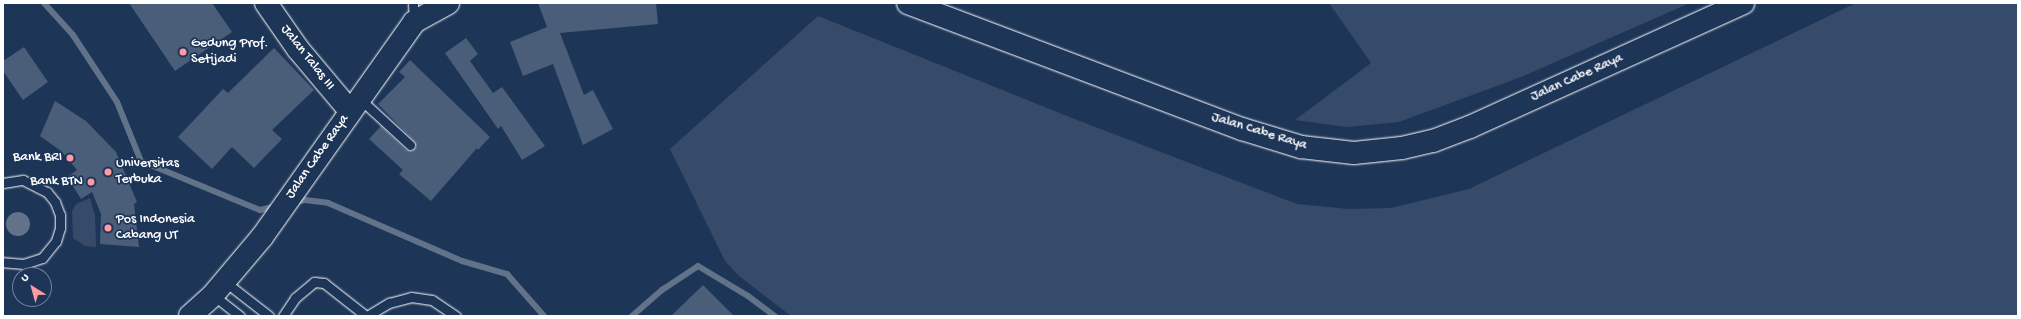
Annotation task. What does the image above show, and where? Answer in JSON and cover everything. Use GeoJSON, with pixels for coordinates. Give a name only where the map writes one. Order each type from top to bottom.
{"type":"FeatureCollection","features":[{"type":"Feature","properties":{"kind":"main road","name":"Jalan Talas III"},"geometry":{"type":"LineString","coordinates":[[266,3],[298,49],[354,105]]}},
{"type":"Feature","properties":{"kind":"main road","name":"Jalan Cabe Raya"},"geometry":{"type":"LineString","coordinates":[[190,316],[219,288],[262,237],[354,105],[414,12],[448,3]]}},
{"type":"Feature","properties":{"kind":"main road","name":"Jalan Cabe Raya"},"geometry":{"type":"LineString","coordinates":[[908,3],[1242,129],[1301,147],[1354,153],[1402,148],[1433,141],[1743,3]]}},
{"type":"Feature","properties":{"kind":"lane"},"geometry":{"type":"LineString","coordinates":[[354,105],[410,144]]}},
{"type":"Feature","properties":{"kind":"lane"},"geometry":{"type":"LineString","coordinates":[[3,183],[23,180],[47,192],[55,202],[60,215],[60,228],[56,241],[42,258],[24,264],[3,262]]}},
{"type":"Feature","properties":{"kind":"lane"},"geometry":{"type":"LineString","coordinates":[[283,316],[295,298],[314,282],[324,283],[366,316],[389,303],[411,297],[432,300],[456,316]]}},
{"type":"Feature","properties":{"kind":"lane"},"geometry":{"type":"LineString","coordinates":[[219,288],[240,316]]}},
{"type":"Feature","properties":{"kind":"lane"},"geometry":{"type":"LineString","coordinates":[[219,288],[269,316]]}},
{"type":"Feature","properties":{"kind":"shaded area"},"geometry":{"type":"Polygon","coordinates":[[[1329,3],[1690,3],[1521,77],[1399,122],[1347,127],[1295,120],[1371,63],[1329,3]]]}},
{"type":"Feature","properties":{"kind":"shaded area"},"geometry":{"type":"Polygon","coordinates":[[[1856,3],[2018,3],[2018,316],[791,316],[739,276],[725,261],[670,149],[818,16],[1072,118],[1297,204],[1349,209],[1391,208],[1469,189],[1856,3]]]}},
{"type":"Feature","properties":{"kind":"shaded area"},"geometry":{"type":"Polygon","coordinates":[[[90,198],[95,215],[96,247],[85,246],[73,238],[72,211],[76,204],[90,198]]]}},
{"type":"Feature","properties":{"kind":"shaded area"},"geometry":{"type":"Polygon","coordinates":[[[18,212],[27,215],[30,224],[27,233],[18,236],[9,233],[6,224],[9,215],[18,212]]]}},
{"type":"Feature","properties":{"kind":"building","name":"Gedung Prof. Setijadi"},"geometry":{"type":"Polygon","coordinates":[[[129,3],[212,3],[232,32],[175,71],[129,3]]]}},
{"type":"Feature","properties":{"kind":"building"},"geometry":{"type":"Polygon","coordinates":[[[538,3],[656,3],[658,24],[560,33],[584,95],[593,90],[613,129],[583,145],[553,64],[523,76],[510,42],[547,27],[538,3]]]}},
{"type":"Feature","properties":{"kind":"building"},"geometry":{"type":"Polygon","coordinates":[[[466,38],[478,54],[470,61],[493,93],[502,87],[545,146],[522,160],[501,126],[498,129],[445,53],[466,38]]]}},
{"type":"Feature","properties":{"kind":"building"},"geometry":{"type":"Polygon","coordinates":[[[24,47],[48,82],[23,100],[3,71],[3,61],[24,47]]]}},
{"type":"Feature","properties":{"kind":"building"},"geometry":{"type":"Polygon","coordinates":[[[274,48],[314,90],[272,130],[282,139],[254,168],[232,147],[212,169],[178,137],[223,89],[228,93],[274,48]]]}},
{"type":"Feature","properties":{"kind":"building"},"geometry":{"type":"Polygon","coordinates":[[[410,60],[490,137],[478,150],[477,148],[431,201],[399,174],[403,170],[369,139],[381,126],[406,150],[412,151],[416,147],[414,141],[378,104],[405,77],[399,72],[410,60]]]}},
{"type":"Feature","properties":{"kind":"building"},"geometry":{"type":"Polygon","coordinates":[[[55,101],[86,121],[116,152],[137,202],[134,204],[139,247],[100,244],[101,214],[92,192],[81,199],[67,177],[77,170],[61,151],[40,136],[55,101]]]}},
{"type":"Feature","properties":{"kind":"building"},"geometry":{"type":"Polygon","coordinates":[[[703,285],[734,316],[671,316],[703,285]]]}},
{"type":"Feature","properties":{"kind":"waterway"},"geometry":{"type":"LineString","coordinates":[[44,3],[73,35],[117,102],[141,161],[260,210],[277,206]]}},
{"type":"Feature","properties":{"kind":"waterway"},"geometry":{"type":"LineString","coordinates":[[294,202],[305,200],[328,203],[462,261],[507,274],[544,316]]}},
{"type":"Feature","properties":{"kind":"waterway"},"geometry":{"type":"LineString","coordinates":[[632,316],[662,290],[698,266],[748,296],[775,316]]}},
{"type":"Feature","properties":{"kind":"place","name":"Gedung Prof. Setijadi"},"geometry":{"type":"Point","coordinates":[183,52]}},
{"type":"Feature","properties":{"kind":"place","name":"Bank BRI"},"geometry":{"type":"Point","coordinates":[70,158]}},
{"type":"Feature","properties":{"kind":"place","name":"Universitas Terbuka"},"geometry":{"type":"Point","coordinates":[108,172]}},
{"type":"Feature","properties":{"kind":"place","name":"Bank BTN"},"geometry":{"type":"Point","coordinates":[91,182]}},
{"type":"Feature","properties":{"kind":"place","name":"Pos Indonesia Cabang UT"},"geometry":{"type":"Point","coordinates":[108,228]}}]}
